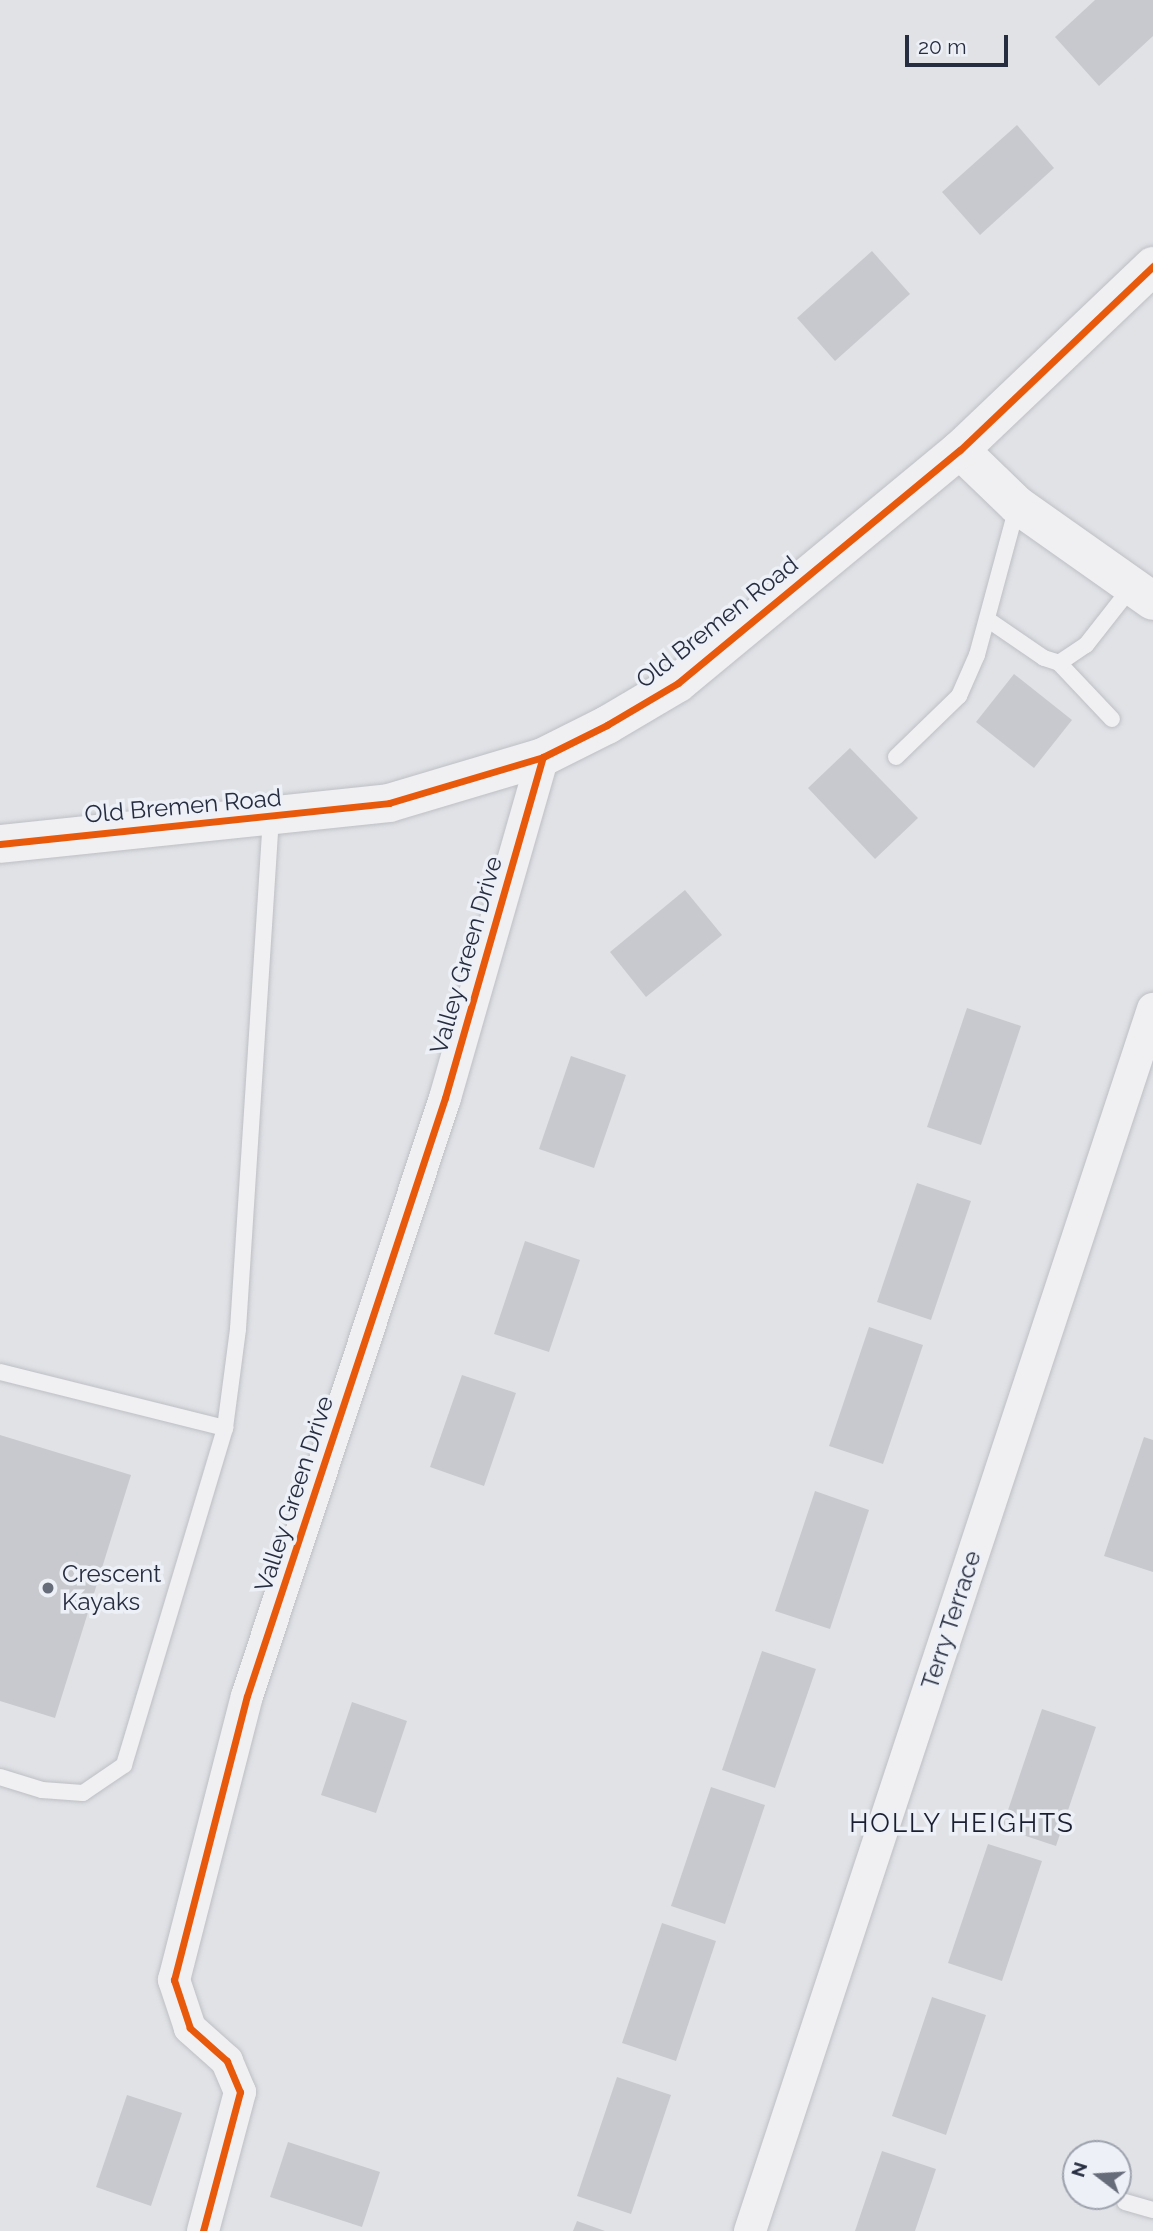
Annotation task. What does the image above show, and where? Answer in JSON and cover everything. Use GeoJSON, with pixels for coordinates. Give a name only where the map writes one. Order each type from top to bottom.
{"type":"FeatureCollection","features":[{"type":"Feature","properties":{"kind":"street","name":"Old Bremen Road"},"geometry":{"type":"LineString","coordinates":[[0,844],[170,824],[271,818],[389,803],[543,757],[678,683],[960,450],[1153,266]]}},
{"type":"Feature","properties":{"kind":"street"},"geometry":{"type":"LineString","coordinates":[[960,450],[1017,505],[1143,593]]}},
{"type":"Feature","properties":{"kind":"street","name":"Valley Green Drive"},"geometry":{"type":"LineString","coordinates":[[202,2231],[240,2092],[227,2061],[190,2028],[174,1979],[247,1696],[445,1098],[543,757]]}},
{"type":"Feature","properties":{"kind":"street","name":"Terry Terrace"},"geometry":{"type":"LineString","coordinates":[[750,2231],[1153,1009]]}},
{"type":"Feature","properties":{"kind":"lane"},"geometry":{"type":"LineString","coordinates":[[896,757],[959,696],[988,619],[1017,505]]}},
{"type":"Feature","properties":{"kind":"lane"},"geometry":{"type":"LineString","coordinates":[[1059,663],[1086,645],[1143,593]]}},
{"type":"Feature","properties":{"kind":"lane"},"geometry":{"type":"LineString","coordinates":[[988,619],[1044,658],[1059,663],[1112,719]]}},
{"type":"Feature","properties":{"kind":"lane"},"geometry":{"type":"LineString","coordinates":[[0,1777],[42,1790],[83,1793],[124,1765],[225,1428],[239,1315],[271,818]]}},
{"type":"Feature","properties":{"kind":"lane"},"geometry":{"type":"LineString","coordinates":[[0,1372],[225,1428]]}},
{"type":"Feature","properties":{"kind":"lane"},"geometry":{"type":"LineString","coordinates":[[1132,2204],[1153,2210]]}},
{"type":"Feature","properties":{"kind":"building"},"geometry":{"type":"Polygon","coordinates":[[[1095,0],[1153,0],[1153,36],[1099,86],[1055,37],[1095,0]]]}},
{"type":"Feature","properties":{"kind":"building"},"geometry":{"type":"Polygon","coordinates":[[[1017,125],[1054,168],[980,235],[942,192],[1017,125]]]}},
{"type":"Feature","properties":{"kind":"building"},"geometry":{"type":"Polygon","coordinates":[[[872,251],[910,294],[835,361],[797,318],[872,251]]]}},
{"type":"Feature","properties":{"kind":"building"},"geometry":{"type":"Polygon","coordinates":[[[1014,674],[1072,720],[1034,768],[976,722],[1014,674]]]}},
{"type":"Feature","properties":{"kind":"building"},"geometry":{"type":"Polygon","coordinates":[[[850,748],[918,818],[875,859],[808,788],[850,748]]]}},
{"type":"Feature","properties":{"kind":"building"},"geometry":{"type":"Polygon","coordinates":[[[685,890],[722,935],[646,997],[610,952],[685,890]]]}},
{"type":"Feature","properties":{"kind":"building"},"geometry":{"type":"Polygon","coordinates":[[[967,1008],[1021,1026],[981,1145],[927,1127],[967,1008]]]}},
{"type":"Feature","properties":{"kind":"building"},"geometry":{"type":"Polygon","coordinates":[[[571,1056],[626,1075],[594,1168],[539,1149],[571,1056]]]}},
{"type":"Feature","properties":{"kind":"building"},"geometry":{"type":"Polygon","coordinates":[[[917,1183],[971,1201],[931,1320],[877,1302],[917,1183]]]}},
{"type":"Feature","properties":{"kind":"building"},"geometry":{"type":"Polygon","coordinates":[[[525,1241],[580,1260],[549,1352],[494,1334],[525,1241]]]}},
{"type":"Feature","properties":{"kind":"building"},"geometry":{"type":"Polygon","coordinates":[[[869,1327],[923,1345],[883,1464],[829,1446],[869,1327]]]}},
{"type":"Feature","properties":{"kind":"building"},"geometry":{"type":"Polygon","coordinates":[[[462,1375],[516,1393],[484,1486],[430,1467],[462,1375]]]}},
{"type":"Feature","properties":{"kind":"building","name":"Crescent Kayaks"},"geometry":{"type":"Polygon","coordinates":[[[0,1435],[131,1475],[55,1718],[0,1701],[0,1435]]]}},
{"type":"Feature","properties":{"kind":"building"},"geometry":{"type":"Polygon","coordinates":[[[1144,1437],[1153,1440],[1153,1572],[1104,1556],[1144,1437]]]}},
{"type":"Feature","properties":{"kind":"building"},"geometry":{"type":"Polygon","coordinates":[[[815,1491],[869,1510],[830,1629],[775,1611],[815,1491]]]}},
{"type":"Feature","properties":{"kind":"building"},"geometry":{"type":"Polygon","coordinates":[[[762,1651],[816,1669],[775,1788],[722,1770],[762,1651]]]}},
{"type":"Feature","properties":{"kind":"building"},"geometry":{"type":"Polygon","coordinates":[[[352,1702],[407,1721],[376,1813],[321,1795],[352,1702]]]}},
{"type":"Feature","properties":{"kind":"building"},"geometry":{"type":"Polygon","coordinates":[[[1042,1709],[1096,1727],[1056,1846],[1002,1828],[1042,1709]]]}},
{"type":"Feature","properties":{"kind":"building"},"geometry":{"type":"Polygon","coordinates":[[[711,1787],[765,1805],[725,1924],[671,1906],[711,1787]]]}},
{"type":"Feature","properties":{"kind":"building"},"geometry":{"type":"Polygon","coordinates":[[[988,1844],[1042,1861],[1002,1981],[948,1963],[988,1844]]]}},
{"type":"Feature","properties":{"kind":"building"},"geometry":{"type":"Polygon","coordinates":[[[662,1923],[716,1941],[676,2061],[622,2043],[662,1923]]]}},
{"type":"Feature","properties":{"kind":"building"},"geometry":{"type":"Polygon","coordinates":[[[932,1997],[986,2015],[946,2135],[892,2116],[932,1997]]]}},
{"type":"Feature","properties":{"kind":"building"},"geometry":{"type":"Polygon","coordinates":[[[617,2077],[671,2095],[631,2214],[577,2196],[617,2077]]]}},
{"type":"Feature","properties":{"kind":"building"},"geometry":{"type":"Polygon","coordinates":[[[127,2095],[182,2113],[151,2206],[96,2187],[127,2095]]]}},
{"type":"Feature","properties":{"kind":"building"},"geometry":{"type":"Polygon","coordinates":[[[288,2142],[380,2172],[362,2227],[270,2197],[288,2142]]]}},
{"type":"Feature","properties":{"kind":"building"},"geometry":{"type":"Polygon","coordinates":[[[882,2151],[936,2169],[915,2231],[855,2231],[882,2151]]]}},
{"type":"Feature","properties":{"kind":"building"},"geometry":{"type":"Polygon","coordinates":[[[577,2221],[605,2231],[573,2231],[577,2221]]]}},
{"type":"Feature","properties":{"kind":"cycle path"},"geometry":{"type":"LineString","coordinates":[[0,844],[389,803],[543,757],[607,725],[678,683],[960,450],[1153,266]]}},
{"type":"Feature","properties":{"kind":"cycle path"},"geometry":{"type":"LineString","coordinates":[[203,2231],[240,2092],[227,2061],[190,2028],[174,1980],[247,1696],[445,1098],[543,757]]}},
{"type":"Feature","properties":{"kind":"place","name":"Crescent Kayaks"},"geometry":{"type":"Point","coordinates":[48,1588]}},
{"type":"Feature","properties":{"kind":"district","name":"HOLLY HEIGHTS"},"geometry":{"type":"Point","coordinates":[962,1824]}}]}
